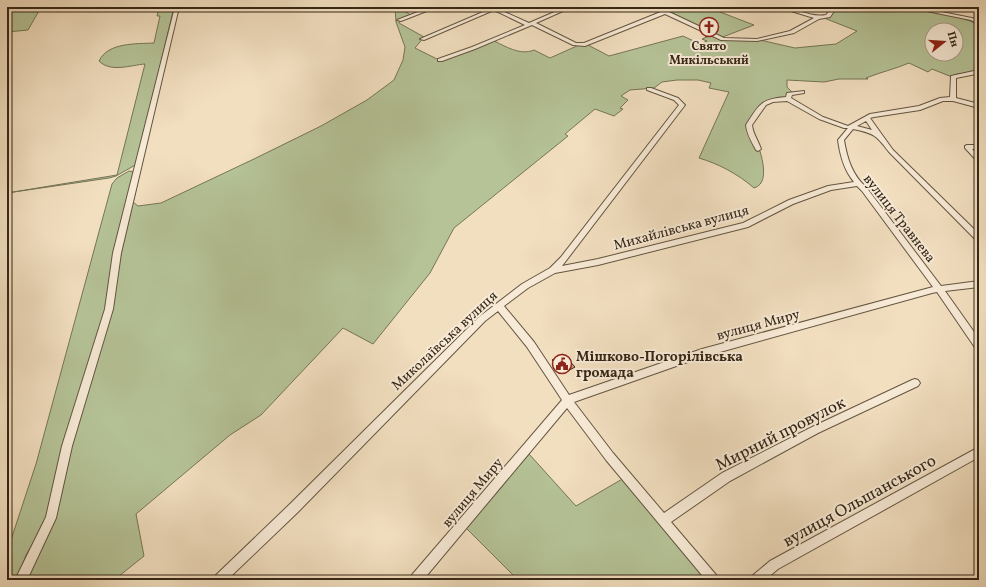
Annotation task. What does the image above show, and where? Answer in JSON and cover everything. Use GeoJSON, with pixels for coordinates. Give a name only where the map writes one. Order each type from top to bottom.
{"type":"FeatureCollection","features":[{"type":"Feature","properties":{"kind":"street"},"geometry":{"type":"LineString","coordinates":[[7,10],[37,7]]}},
{"type":"Feature","properties":{"kind":"street"},"geometry":{"type":"LineString","coordinates":[[22,580],[51,518],[67,446],[109,309],[119,246],[177,7]]}},
{"type":"Feature","properties":{"kind":"street"},"geometry":{"type":"LineString","coordinates":[[399,20],[435,7]]}},
{"type":"Feature","properties":{"kind":"street"},"geometry":{"type":"LineString","coordinates":[[440,60],[480,46],[570,7]]}},
{"type":"Feature","properties":{"kind":"street"},"geometry":{"type":"LineString","coordinates":[[422,39],[494,8],[575,44],[585,46],[677,7]]}},
{"type":"Feature","properties":{"kind":"street"},"geometry":{"type":"LineString","coordinates":[[780,7],[818,18]]}},
{"type":"Feature","properties":{"kind":"street"},"geometry":{"type":"LineString","coordinates":[[667,12],[725,39],[757,40],[792,32],[818,18],[828,16],[835,7]]}},
{"type":"Feature","properties":{"kind":"street"},"geometry":{"type":"LineString","coordinates":[[909,7],[972,19],[979,23]]}},
{"type":"Feature","properties":{"kind":"street"},"geometry":{"type":"LineString","coordinates":[[974,73],[954,77],[953,99],[979,106]]}},
{"type":"Feature","properties":{"kind":"street","name":"Миколаївська вулиця"},"geometry":{"type":"LineString","coordinates":[[219,580],[294,508],[482,319],[525,286],[553,270],[570,251],[682,106],[676,99],[649,89]]}},
{"type":"Feature","properties":{"kind":"street"},"geometry":{"type":"LineString","coordinates":[[788,99],[789,94],[802,92]]}},
{"type":"Feature","properties":{"kind":"street"},"geometry":{"type":"LineString","coordinates":[[758,149],[756,142],[750,134],[749,125],[764,104],[772,100],[788,99],[821,118],[849,127],[869,130],[878,136],[891,152],[977,234]]}},
{"type":"Feature","properties":{"kind":"street","name":"вулиця Травнева"},"geometry":{"type":"LineString","coordinates":[[953,99],[942,99],[920,108],[882,113],[867,118],[849,127],[841,139],[842,153],[857,184],[864,189],[940,290],[979,346]]}},
{"type":"Feature","properties":{"kind":"street"},"geometry":{"type":"LineString","coordinates":[[867,118],[875,128],[878,136]]}},
{"type":"Feature","properties":{"kind":"street"},"geometry":{"type":"LineString","coordinates":[[979,147],[967,146],[979,160]]}},
{"type":"Feature","properties":{"kind":"street","name":"Михайлівська вулиця"},"geometry":{"type":"LineString","coordinates":[[553,270],[598,262],[745,226],[791,202],[830,188],[857,184]]}},
{"type":"Feature","properties":{"kind":"street","name":"вулиця Миру"},"geometry":{"type":"LineString","coordinates":[[415,580],[568,400],[702,353],[932,290],[979,284]]}},
{"type":"Feature","properties":{"kind":"street"},"geometry":{"type":"LineString","coordinates":[[499,306],[508,315],[576,413],[713,580]]}},
{"type":"Feature","properties":{"kind":"street","name":"Мирний провулок"},"geometry":{"type":"LineString","coordinates":[[664,520],[726,477],[815,430],[915,383]]}},
{"type":"Feature","properties":{"kind":"street","name":"вулиця Ольшанського"},"geometry":{"type":"LineString","coordinates":[[756,580],[774,565],[979,452]]}},
{"type":"Feature","properties":{"kind":"green space"},"geometry":{"type":"Polygon","coordinates":[[[41,7],[64,7],[40,9],[28,30],[7,32],[7,11],[41,7]]]}},
{"type":"Feature","properties":{"kind":"green space"},"geometry":{"type":"Polygon","coordinates":[[[159,7],[174,7],[137,164],[116,176],[109,178],[7,193],[117,175],[145,64],[127,67],[109,67],[99,61],[109,50],[116,47],[132,44],[154,43],[160,16],[157,16],[159,7]]]}},
{"type":"Feature","properties":{"kind":"green space"},"geometry":{"type":"Polygon","coordinates":[[[395,7],[402,7],[402,10],[411,15],[415,14],[400,20],[399,23],[424,37],[415,48],[441,61],[492,40],[513,50],[529,52],[534,50],[550,58],[579,45],[588,45],[609,56],[683,36],[700,44],[707,41],[702,39],[712,35],[719,38],[760,40],[795,48],[836,44],[857,31],[824,18],[834,7],[889,7],[926,10],[962,18],[979,25],[979,72],[957,74],[952,77],[932,69],[928,72],[909,63],[866,78],[868,79],[839,79],[824,82],[787,80],[787,87],[792,92],[787,97],[768,102],[750,125],[764,169],[763,178],[760,184],[754,188],[728,170],[699,158],[729,92],[709,88],[711,83],[698,80],[662,82],[654,88],[630,90],[621,96],[628,100],[620,108],[623,109],[614,116],[595,109],[565,134],[568,136],[454,228],[430,273],[373,344],[343,328],[261,415],[230,435],[136,514],[144,556],[114,580],[21,580],[43,536],[116,276],[133,202],[138,206],[161,203],[321,126],[367,100],[394,80],[403,60],[405,47],[396,22],[395,7]]]}},
{"type":"Feature","properties":{"kind":"green space"},"geometry":{"type":"Polygon","coordinates":[[[681,7],[707,7],[754,25],[720,38],[707,31],[719,26],[709,22],[697,26],[670,12],[683,9],[681,7]]]}},
{"type":"Feature","properties":{"kind":"green space"},"geometry":{"type":"Polygon","coordinates":[[[129,171],[135,172],[108,306],[48,518],[26,555],[17,580],[7,580],[7,552],[36,464],[112,184],[117,178],[129,171]]]}},
{"type":"Feature","properties":{"kind":"green space"},"geometry":{"type":"Polygon","coordinates":[[[529,454],[576,506],[624,478],[710,580],[518,580],[466,528],[529,454]]]}},
{"type":"Feature","properties":{"kind":"building"},"geometry":{"type":"Polygon","coordinates":[[[563,354],[575,367],[564,373],[552,360],[563,354]]]}},
{"type":"Feature","properties":{"kind":"place","name":"Свято Микільський"},"geometry":{"type":"Point","coordinates":[709,27]}},
{"type":"Feature","properties":{"kind":"place","name":"Мішково-Погорілівська громада"},"geometry":{"type":"Point","coordinates":[562,364]}}]}
